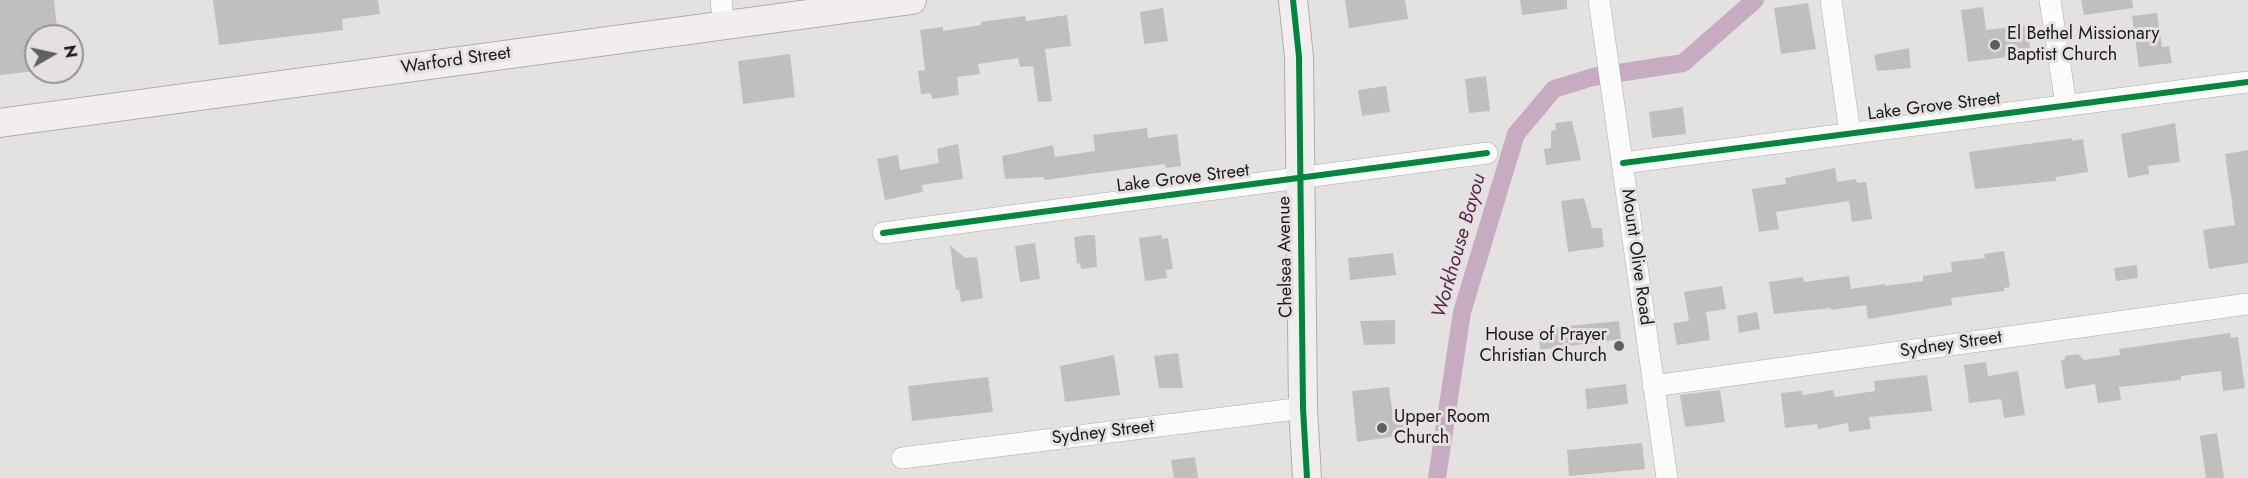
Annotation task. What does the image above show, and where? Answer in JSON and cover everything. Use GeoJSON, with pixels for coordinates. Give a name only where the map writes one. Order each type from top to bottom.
{"type":"FeatureCollection","features":[{"type":"Feature","properties":{"kind":"main road","name":"Warford Street"},"geometry":{"type":"LineString","coordinates":[[0,123],[723,13],[912,0]]}},
{"type":"Feature","properties":{"kind":"main road","name":"Chelsea Avenue"},"geometry":{"type":"LineString","coordinates":[[1293,0],[1299,57],[1303,408],[1307,478]]}},
{"type":"Feature","properties":{"kind":"street","name":"Mount Olive Road"},"geometry":{"type":"LineString","coordinates":[[1599,0],[1667,478]]}},
{"type":"Feature","properties":{"kind":"street"},"geometry":{"type":"LineString","coordinates":[[1831,0],[1850,133]]}},
{"type":"Feature","properties":{"kind":"street"},"geometry":{"type":"LineString","coordinates":[[2050,0],[2066,105]]}},
{"type":"Feature","properties":{"kind":"street","name":"Lake Grove Street"},"geometry":{"type":"LineString","coordinates":[[1623,164],[2248,82]]}},
{"type":"Feature","properties":{"kind":"street","name":"Lake Grove Street"},"geometry":{"type":"LineString","coordinates":[[883,233],[1487,153]]}},
{"type":"Feature","properties":{"kind":"street","name":"Sydney Street"},"geometry":{"type":"LineString","coordinates":[[1653,386],[2248,304]]}},
{"type":"Feature","properties":{"kind":"street","name":"Sydney Street"},"geometry":{"type":"LineString","coordinates":[[902,458],[1303,408]]}},
{"type":"Feature","properties":{"kind":"building"},"geometry":{"type":"Polygon","coordinates":[[[0,0],[54,0],[57,24],[24,24],[24,72],[0,75],[0,0]]]}},
{"type":"Feature","properties":{"kind":"building"},"geometry":{"type":"Polygon","coordinates":[[[213,0],[378,0],[380,14],[342,19],[343,30],[219,45],[213,0]]]}},
{"type":"Feature","properties":{"kind":"building"},"geometry":{"type":"Polygon","coordinates":[[[1345,0],[1405,0],[1408,19],[1349,28],[1345,0]]]}},
{"type":"Feature","properties":{"kind":"building"},"geometry":{"type":"Polygon","coordinates":[[[1520,0],[1567,0],[1567,9],[1522,15],[1520,0]]]}},
{"type":"Feature","properties":{"kind":"building"},"geometry":{"type":"Polygon","coordinates":[[[2081,0],[2132,0],[2133,8],[2084,15],[2081,0]]]}},
{"type":"Feature","properties":{"kind":"building"},"geometry":{"type":"Polygon","coordinates":[[[1808,3],[1816,49],[1781,54],[1774,8],[1808,3]]]}},
{"type":"Feature","properties":{"kind":"building"},"geometry":{"type":"Polygon","coordinates":[[[1983,7],[1986,30],[2027,25],[2031,54],[1968,62],[1961,10],[1983,7]]]}},
{"type":"Feature","properties":{"kind":"building"},"geometry":{"type":"Polygon","coordinates":[[[1163,8],[1168,41],[1144,44],[1140,12],[1163,8]]]}},
{"type":"Feature","properties":{"kind":"building"},"geometry":{"type":"Polygon","coordinates":[[[2157,13],[2162,47],[2169,46],[2172,63],[2139,67],[2132,16],[2157,13]]]}},
{"type":"Feature","properties":{"kind":"building"},"geometry":{"type":"Polygon","coordinates":[[[1067,15],[1071,46],[1045,49],[1052,101],[1038,102],[1033,66],[1020,67],[1018,58],[978,64],[980,74],[957,77],[959,95],[932,99],[931,93],[921,94],[918,71],[925,70],[920,30],[943,27],[943,31],[981,25],[981,22],[1025,16],[1026,21],[1067,15]]]}},
{"type":"Feature","properties":{"kind":"building"},"geometry":{"type":"Polygon","coordinates":[[[1909,48],[1911,68],[1877,71],[1874,55],[1909,48]]]}},
{"type":"Feature","properties":{"kind":"building"},"geometry":{"type":"Polygon","coordinates":[[[790,54],[795,97],[743,104],[738,61],[790,54]]]}},
{"type":"Feature","properties":{"kind":"building"},"geometry":{"type":"Polygon","coordinates":[[[1486,76],[1490,111],[1469,113],[1465,79],[1486,76]]]}},
{"type":"Feature","properties":{"kind":"building"},"geometry":{"type":"Polygon","coordinates":[[[1386,86],[1390,112],[1362,116],[1358,90],[1386,86]]]}},
{"type":"Feature","properties":{"kind":"building"},"geometry":{"type":"Polygon","coordinates":[[[1683,107],[1686,134],[1652,138],[1649,112],[1683,107]]]}},
{"type":"Feature","properties":{"kind":"building"},"geometry":{"type":"Polygon","coordinates":[[[1572,121],[1581,160],[1546,165],[1544,149],[1551,148],[1551,131],[1556,130],[1555,123],[1572,121]]]}},
{"type":"Feature","properties":{"kind":"building"},"geometry":{"type":"Polygon","coordinates":[[[2175,123],[2180,162],[2148,166],[2149,174],[2128,178],[2121,134],[2175,123]]]}},
{"type":"Feature","properties":{"kind":"building"},"geometry":{"type":"Polygon","coordinates":[[[1147,128],[1148,138],[1177,134],[1181,166],[1166,168],[1165,164],[1044,180],[1044,177],[1005,179],[1002,156],[1053,145],[1055,157],[1095,151],[1093,135],[1147,128]]]}},
{"type":"Feature","properties":{"kind":"building"},"geometry":{"type":"Polygon","coordinates":[[[2072,138],[2072,141],[2083,139],[2088,172],[2056,177],[2056,181],[1975,189],[1969,152],[2072,138]]]}},
{"type":"Feature","properties":{"kind":"building"},"geometry":{"type":"Polygon","coordinates":[[[958,144],[963,179],[922,185],[923,192],[885,200],[877,159],[898,155],[900,170],[939,163],[937,149],[958,144]]]}},
{"type":"Feature","properties":{"kind":"building"},"geometry":{"type":"Polygon","coordinates":[[[2248,150],[2248,263],[2209,269],[2203,230],[2235,225],[2225,154],[2248,150]]]}},
{"type":"Feature","properties":{"kind":"building"},"geometry":{"type":"Polygon","coordinates":[[[1835,168],[1837,182],[1856,179],[1857,183],[1866,182],[1872,219],[1852,222],[1849,201],[1776,212],[1779,229],[1759,232],[1752,189],[1786,184],[1785,178],[1835,168]]]}},
{"type":"Feature","properties":{"kind":"building"},"geometry":{"type":"Polygon","coordinates":[[[1584,198],[1592,228],[1602,228],[1604,247],[1568,252],[1561,201],[1584,198]]]}},
{"type":"Feature","properties":{"kind":"building"},"geometry":{"type":"Polygon","coordinates":[[[1095,235],[1097,267],[1081,269],[1080,263],[1077,264],[1074,237],[1095,235]]]}},
{"type":"Feature","properties":{"kind":"building"},"geometry":{"type":"Polygon","coordinates":[[[1161,235],[1162,239],[1168,238],[1173,269],[1166,270],[1167,278],[1145,281],[1139,238],[1161,235]]]}},
{"type":"Feature","properties":{"kind":"building"},"geometry":{"type":"Polygon","coordinates":[[[1035,243],[1040,279],[1020,282],[1015,246],[1035,243]]]}},
{"type":"Feature","properties":{"kind":"building"},"geometry":{"type":"Polygon","coordinates":[[[950,245],[965,258],[977,257],[983,298],[961,302],[959,289],[956,290],[950,245]]]}},
{"type":"Feature","properties":{"kind":"building"},"geometry":{"type":"Polygon","coordinates":[[[2004,251],[2010,287],[2004,288],[2004,291],[1951,298],[1952,305],[1868,319],[1866,305],[1774,314],[1769,282],[1803,277],[1804,282],[1849,276],[1851,289],[1923,281],[1923,276],[1952,272],[1951,262],[1985,258],[1984,254],[2004,251]]]}},
{"type":"Feature","properties":{"kind":"building"},"geometry":{"type":"Polygon","coordinates":[[[1393,253],[1396,275],[1350,280],[1348,258],[1393,253]]]}},
{"type":"Feature","properties":{"kind":"building"},"geometry":{"type":"Polygon","coordinates":[[[2137,265],[2138,278],[2116,281],[2114,268],[2137,265]]]}},
{"type":"Feature","properties":{"kind":"building"},"geometry":{"type":"Polygon","coordinates":[[[1722,286],[1726,309],[1706,312],[1710,340],[1677,345],[1673,323],[1689,321],[1684,292],[1722,286]]]}},
{"type":"Feature","properties":{"kind":"building"},"geometry":{"type":"Polygon","coordinates":[[[1757,312],[1760,329],[1739,333],[1737,316],[1757,312]]]}},
{"type":"Feature","properties":{"kind":"building"},"geometry":{"type":"Polygon","coordinates":[[[1395,320],[1395,344],[1364,345],[1360,321],[1395,320]]]}},
{"type":"Feature","properties":{"kind":"building"},"geometry":{"type":"Polygon","coordinates":[[[1619,321],[1621,339],[1540,350],[1538,329],[1619,321]]]}},
{"type":"Feature","properties":{"kind":"building"},"geometry":{"type":"Polygon","coordinates":[[[2230,333],[2231,338],[2238,337],[2245,388],[2223,391],[2221,371],[2181,376],[2181,380],[2119,387],[2121,400],[2098,403],[2095,384],[2065,389],[2061,360],[2065,359],[2065,356],[2078,354],[2084,360],[2120,355],[2119,349],[2230,333]]]}},
{"type":"Feature","properties":{"kind":"building"},"geometry":{"type":"Polygon","coordinates":[[[1178,353],[1183,388],[1159,388],[1154,356],[1178,353]]]}},
{"type":"Feature","properties":{"kind":"building"},"geometry":{"type":"Polygon","coordinates":[[[1114,355],[1120,395],[1065,402],[1060,366],[1114,355]]]}},
{"type":"Feature","properties":{"kind":"building"},"geometry":{"type":"Polygon","coordinates":[[[1986,362],[1988,376],[2018,371],[2025,415],[2004,418],[2001,399],[1969,403],[1964,365],[1986,362]]]}},
{"type":"Feature","properties":{"kind":"building"},"geometry":{"type":"Polygon","coordinates":[[[1927,375],[1932,411],[1869,417],[1871,429],[1849,432],[1848,423],[1818,429],[1817,424],[1785,428],[1781,393],[1802,391],[1803,395],[1833,390],[1835,397],[1875,391],[1874,381],[1927,375]]]}},
{"type":"Feature","properties":{"kind":"building"},"geometry":{"type":"Polygon","coordinates":[[[988,377],[993,412],[912,421],[908,386],[988,377]]]}},
{"type":"Feature","properties":{"kind":"building"},"geometry":{"type":"Polygon","coordinates":[[[1626,384],[1628,404],[1587,409],[1585,389],[1626,384]]]}},
{"type":"Feature","properties":{"kind":"building"},"geometry":{"type":"Polygon","coordinates":[[[1389,387],[1393,416],[1407,414],[1410,434],[1357,442],[1352,391],[1389,387]]]}},
{"type":"Feature","properties":{"kind":"building"},"geometry":{"type":"Polygon","coordinates":[[[1720,390],[1725,422],[1685,427],[1680,395],[1720,390]]]}},
{"type":"Feature","properties":{"kind":"building"},"geometry":{"type":"Polygon","coordinates":[[[2217,433],[2224,478],[2206,478],[2200,436],[2217,433]]]}},
{"type":"Feature","properties":{"kind":"building"},"geometry":{"type":"Polygon","coordinates":[[[1642,443],[1645,469],[1569,476],[1567,450],[1642,443]]]}},
{"type":"Feature","properties":{"kind":"building"},"geometry":{"type":"Polygon","coordinates":[[[1195,457],[1198,478],[1174,478],[1171,460],[1195,457]]]}},
{"type":"Feature","properties":{"kind":"waterway","name":"Workhouse Bayou"},"geometry":{"type":"LineString","coordinates":[[1437,478],[1462,312],[1516,134],[1554,89],[1593,77],[1683,63],[1755,0]]}},
{"type":"Feature","properties":{"kind":"cycle path"},"geometry":{"type":"LineString","coordinates":[[1293,0],[1299,57],[1303,408],[1307,478]]}},
{"type":"Feature","properties":{"kind":"cycle path"},"geometry":{"type":"LineString","coordinates":[[1623,163],[2248,82]]}},
{"type":"Feature","properties":{"kind":"cycle path"},"geometry":{"type":"LineString","coordinates":[[883,233],[1487,153]]}},
{"type":"Feature","properties":{"kind":"place","name":"El Bethel Missionary Baptist Church"},"geometry":{"type":"Point","coordinates":[1995,45]}},
{"type":"Feature","properties":{"kind":"place","name":"House of Prayer Christian Church"},"geometry":{"type":"Point","coordinates":[1619,346]}},
{"type":"Feature","properties":{"kind":"place","name":"Upper Room Church"},"geometry":{"type":"Point","coordinates":[1382,428]}}]}
